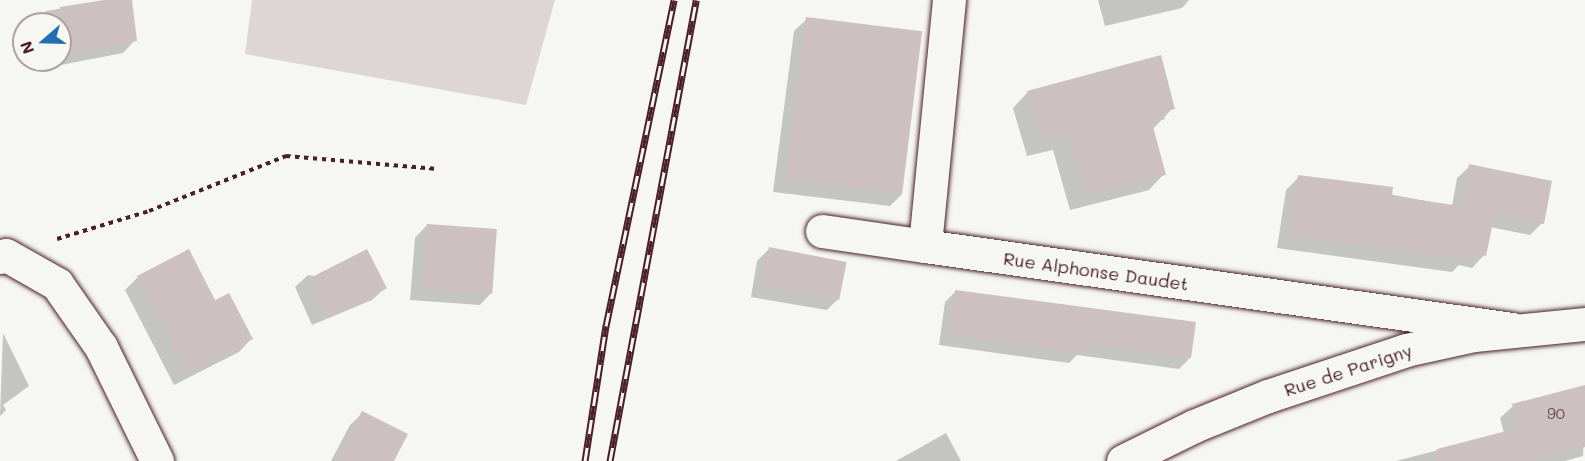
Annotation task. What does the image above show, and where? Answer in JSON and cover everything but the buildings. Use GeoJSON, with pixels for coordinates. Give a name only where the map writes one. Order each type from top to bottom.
{"type":"FeatureCollection","features":[{"type":"Feature","properties":{"kind":"street"},"geometry":{"type":"LineString","coordinates":[[925,246],[949,0]]}},
{"type":"Feature","properties":{"kind":"street","name":"Rue Alphonse Daudet"},"geometry":{"type":"LineString","coordinates":[[822,231],[1512,329]]}},
{"type":"Feature","properties":{"kind":"street"},"geometry":{"type":"LineString","coordinates":[[3,256],[57,284],[101,347],[157,461]]}},
{"type":"Feature","properties":{"kind":"street","name":"Rue de Parigny"},"geometry":{"type":"LineString","coordinates":[[1123,461],[1194,426],[1377,359],[1435,343],[1512,329],[1585,324]]}},
{"type":"Feature","properties":{"kind":"path"},"geometry":{"type":"LineString","coordinates":[[3,256],[149,212],[286,156],[437,169]]}},
{"type":"Feature","properties":{"kind":"shaded area"},"geometry":{"type":"Polygon","coordinates":[[[252,0],[555,0],[526,105],[245,54],[252,0]]]}},
{"type":"Feature","properties":{"kind":"railway"},"geometry":{"type":"LineString","coordinates":[[585,461],[606,326],[674,0]]}},
{"type":"Feature","properties":{"kind":"railway"},"geometry":{"type":"LineString","coordinates":[[610,461],[696,0]]}}]}
